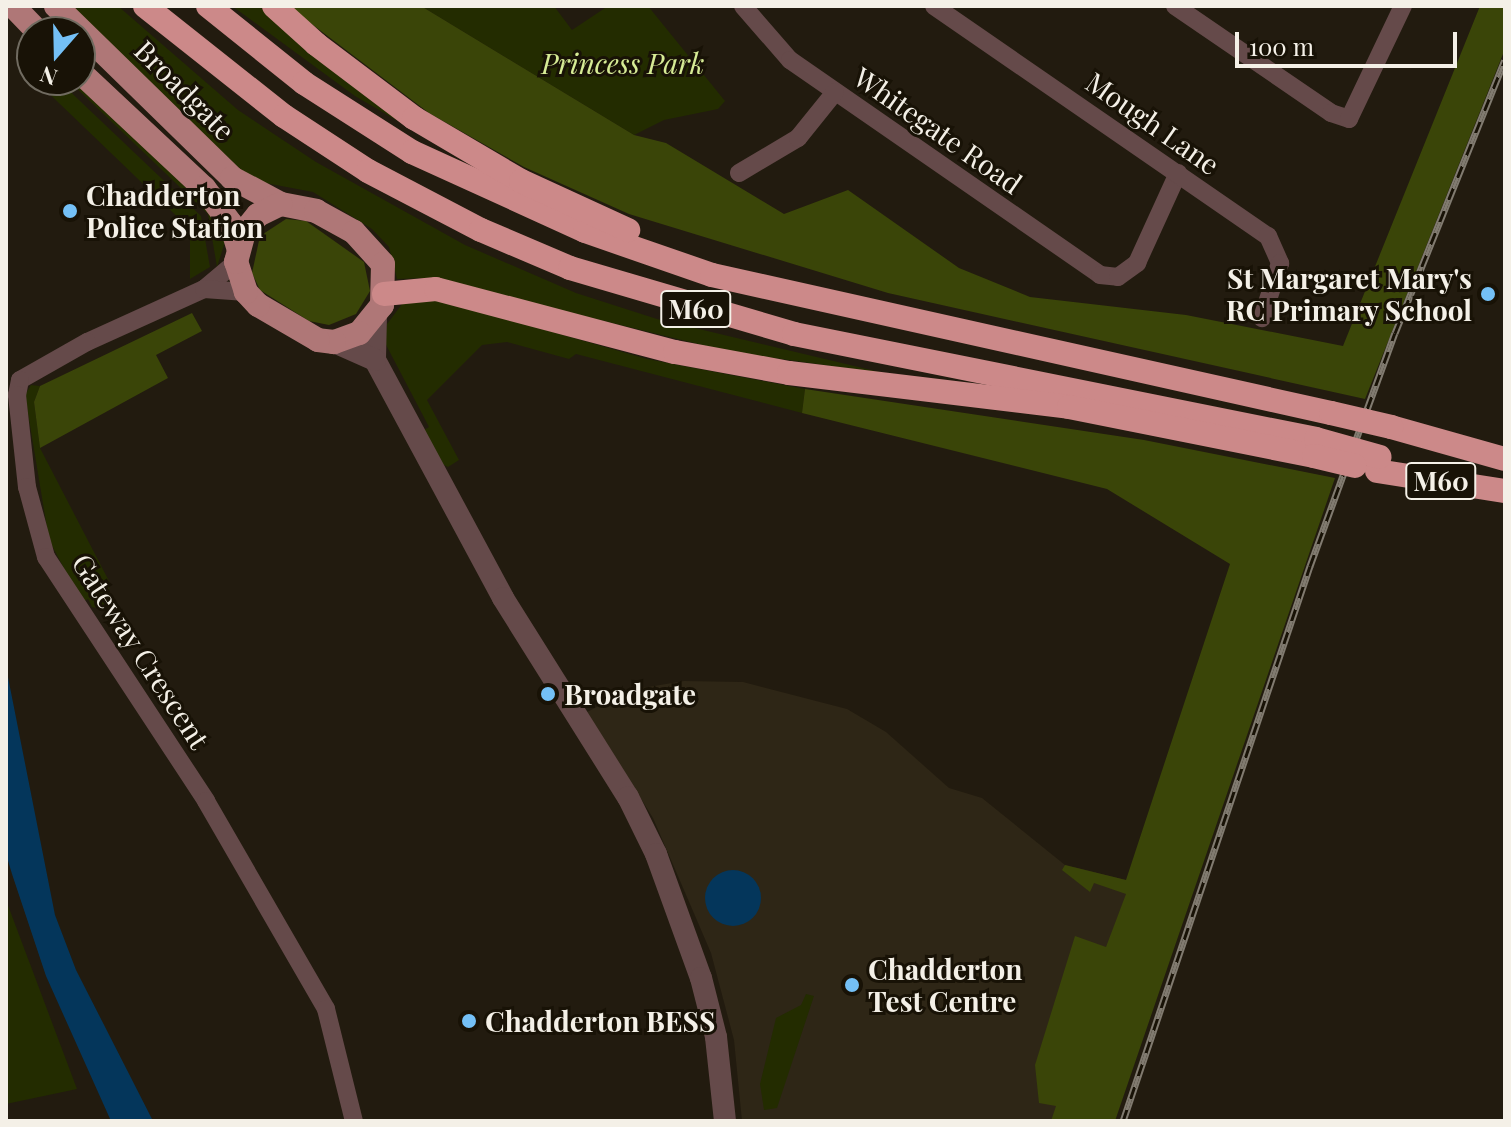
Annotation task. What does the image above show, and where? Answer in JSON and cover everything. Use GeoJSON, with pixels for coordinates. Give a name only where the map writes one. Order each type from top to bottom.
{"type":"FeatureCollection","features":[{"type":"Feature","properties":{"kind":"highway","name":"M60"},"geometry":{"type":"LineString","coordinates":[[145,6],[284,116],[368,171],[481,230],[570,268],[794,334],[1505,490]]}},
{"type":"Feature","properties":{"kind":"highway","name":"M60"},"geometry":{"type":"LineString","coordinates":[[208,6],[304,83],[412,152],[488,191],[712,275],[1331,413],[1505,459]]}},
{"type":"Feature","properties":{"kind":"highway"},"geometry":{"type":"LineString","coordinates":[[274,6],[364,83],[521,181],[665,244],[874,312]]}},
{"type":"Feature","properties":{"kind":"highway","name":"M60"},"geometry":{"type":"LineString","coordinates":[[380,304],[436,289],[675,352],[789,373],[1069,407],[1315,447]]}},
{"type":"Feature","properties":{"kind":"main road","name":"Broadgate"},"geometry":{"type":"LineString","coordinates":[[56,6],[232,178],[281,204],[316,211],[364,241],[383,264],[380,304]]}},
{"type":"Feature","properties":{"kind":"main road","name":"Broadgate"},"geometry":{"type":"LineString","coordinates":[[96,87],[204,188],[231,224],[246,292]]}},
{"type":"Feature","properties":{"kind":"main road"},"geometry":{"type":"LineString","coordinates":[[237,255],[252,221],[281,204]]}},
{"type":"Feature","properties":{"kind":"main road"},"geometry":{"type":"LineString","coordinates":[[246,292],[302,333],[334,342],[359,333],[380,304]]}},
{"type":"Feature","properties":{"kind":"street","name":"Whitegate Road"},"geometry":{"type":"LineString","coordinates":[[743,6],[790,60],[1089,268],[1118,277],[1137,263],[1178,173]]}},
{"type":"Feature","properties":{"kind":"street","name":"Mough Lane"},"geometry":{"type":"LineString","coordinates":[[934,6],[1268,236],[1277,249],[1278,277],[1262,318]]}},
{"type":"Feature","properties":{"kind":"street"},"geometry":{"type":"LineString","coordinates":[[1175,6],[1341,118],[1349,119],[1358,106],[1403,6]]}},
{"type":"Feature","properties":{"kind":"street"},"geometry":{"type":"LineString","coordinates":[[739,173],[798,138],[835,92]]}},
{"type":"Feature","properties":{"kind":"street","name":"Gateway Crescent"},"geometry":{"type":"LineString","coordinates":[[237,255],[204,289],[87,342],[20,380],[17,395],[27,487],[46,557],[206,801],[326,1009],[354,1121]]}},
{"type":"Feature","properties":{"kind":"street","name":"Gateway Crescent"},"geometry":{"type":"LineString","coordinates":[[204,289],[246,292]]}},
{"type":"Feature","properties":{"kind":"street","name":"Broadgate"},"geometry":{"type":"LineString","coordinates":[[380,304],[375,360],[503,598],[628,797],[656,854],[701,978],[716,1037],[725,1121]]}},
{"type":"Feature","properties":{"kind":"street"},"geometry":{"type":"LineString","coordinates":[[334,342],[375,360]]}},
{"type":"Feature","properties":{"kind":"shaded area"},"geometry":{"type":"Polygon","coordinates":[[[684,681],[743,682],[847,709],[886,732],[949,788],[982,798],[1065,865],[1126,880],[1140,900],[1061,1121],[742,1121],[734,1040],[711,953],[653,818],[587,712],[630,690],[684,681]]]}},
{"type":"Feature","properties":{"kind":"green space"},"geometry":{"type":"Polygon","coordinates":[[[70,6],[118,6],[238,110],[316,162],[465,245],[576,293],[657,319],[888,374],[731,352],[428,278],[397,279],[389,247],[372,229],[313,192],[260,182],[240,169],[96,31],[96,16],[80,16],[70,6]]]}},
{"type":"Feature","properties":{"kind":"green space"},"geometry":{"type":"Polygon","coordinates":[[[232,6],[261,6],[284,29],[461,158],[355,96],[232,6]]]}},
{"type":"Feature","properties":{"kind":"green space"},"geometry":{"type":"Polygon","coordinates":[[[288,6],[421,6],[634,135],[666,143],[784,214],[848,190],[959,268],[1030,297],[1186,315],[1343,346],[1480,6],[1505,6],[1505,49],[1365,399],[888,293],[629,214],[524,167],[429,113],[288,6]]]}},
{"type":"Feature","properties":{"kind":"green space","name":"Princess Park"},"geometry":{"type":"Polygon","coordinates":[[[421,6],[554,6],[572,30],[608,6],[648,6],[725,101],[718,109],[664,120],[634,135],[421,6]]]}},
{"type":"Feature","properties":{"kind":"green space"},"geometry":{"type":"Polygon","coordinates":[[[52,96],[75,96],[201,216],[210,267],[190,279],[190,229],[52,96]]]}},
{"type":"Feature","properties":{"kind":"green space"},"geometry":{"type":"Polygon","coordinates":[[[85,96],[91,96],[201,198],[225,242],[217,267],[208,214],[85,96]]]}},
{"type":"Feature","properties":{"kind":"green space"},"geometry":{"type":"Polygon","coordinates":[[[286,219],[306,221],[364,262],[370,291],[356,314],[329,325],[309,321],[260,290],[252,273],[260,236],[286,219]]]}},
{"type":"Feature","properties":{"kind":"green space"},"geometry":{"type":"Polygon","coordinates":[[[437,299],[647,359],[805,389],[802,413],[576,354],[569,359],[507,342],[482,345],[427,400],[459,460],[448,467],[440,463],[424,430],[429,427],[384,341],[387,324],[402,304],[437,299]]]}},
{"type":"Feature","properties":{"kind":"green space"},"geometry":{"type":"Polygon","coordinates":[[[192,313],[202,331],[156,355],[168,378],[40,448],[34,402],[40,386],[192,313]]]}},
{"type":"Feature","properties":{"kind":"green space"},"geometry":{"type":"Polygon","coordinates":[[[31,385],[40,386],[34,402],[40,448],[110,583],[105,610],[92,607],[88,599],[82,602],[49,540],[25,395],[31,385]]]}},
{"type":"Feature","properties":{"kind":"green space"},"geometry":{"type":"Polygon","coordinates":[[[805,389],[1144,440],[1335,478],[1115,1121],[1051,1121],[1056,1106],[1039,1103],[1035,1065],[1075,936],[1106,947],[1126,894],[1094,883],[1090,892],[1062,870],[1065,865],[1126,880],[1230,564],[1107,489],[802,413],[805,389]]]}},
{"type":"Feature","properties":{"kind":"green space"},"geometry":{"type":"Polygon","coordinates":[[[6,900],[77,1089],[6,1104],[6,900]]]}},
{"type":"Feature","properties":{"kind":"green space"},"geometry":{"type":"Polygon","coordinates":[[[806,994],[814,996],[777,1108],[764,1110],[760,1084],[776,1018],[801,1005],[806,994]]]}},
{"type":"Feature","properties":{"kind":"water"},"geometry":{"type":"Polygon","coordinates":[[[6,667],[55,915],[76,970],[153,1121],[111,1121],[46,976],[12,874],[6,854],[6,667]]]}},
{"type":"Feature","properties":{"kind":"water"},"geometry":{"type":"Polygon","coordinates":[[[733,870],[753,878],[761,898],[753,918],[733,926],[713,918],[705,898],[713,878],[733,870]]]}},
{"type":"Feature","properties":{"kind":"railway"},"geometry":{"type":"LineString","coordinates":[[1123,1121],[1310,566],[1395,333],[1505,60]]}},
{"type":"Feature","properties":{"kind":"place","name":"Chadderton Police Station"},"geometry":{"type":"Point","coordinates":[70,211]}},
{"type":"Feature","properties":{"kind":"place","name":"St Margaret Mary's RC Primary School"},"geometry":{"type":"Point","coordinates":[1488,294]}},
{"type":"Feature","properties":{"kind":"place","name":"Broadgate"},"geometry":{"type":"Point","coordinates":[548,694]}},
{"type":"Feature","properties":{"kind":"place","name":"Chadderton Test Centre"},"geometry":{"type":"Point","coordinates":[852,985]}},
{"type":"Feature","properties":{"kind":"place","name":"Chadderton BESS"},"geometry":{"type":"Point","coordinates":[469,1021]}}]}
